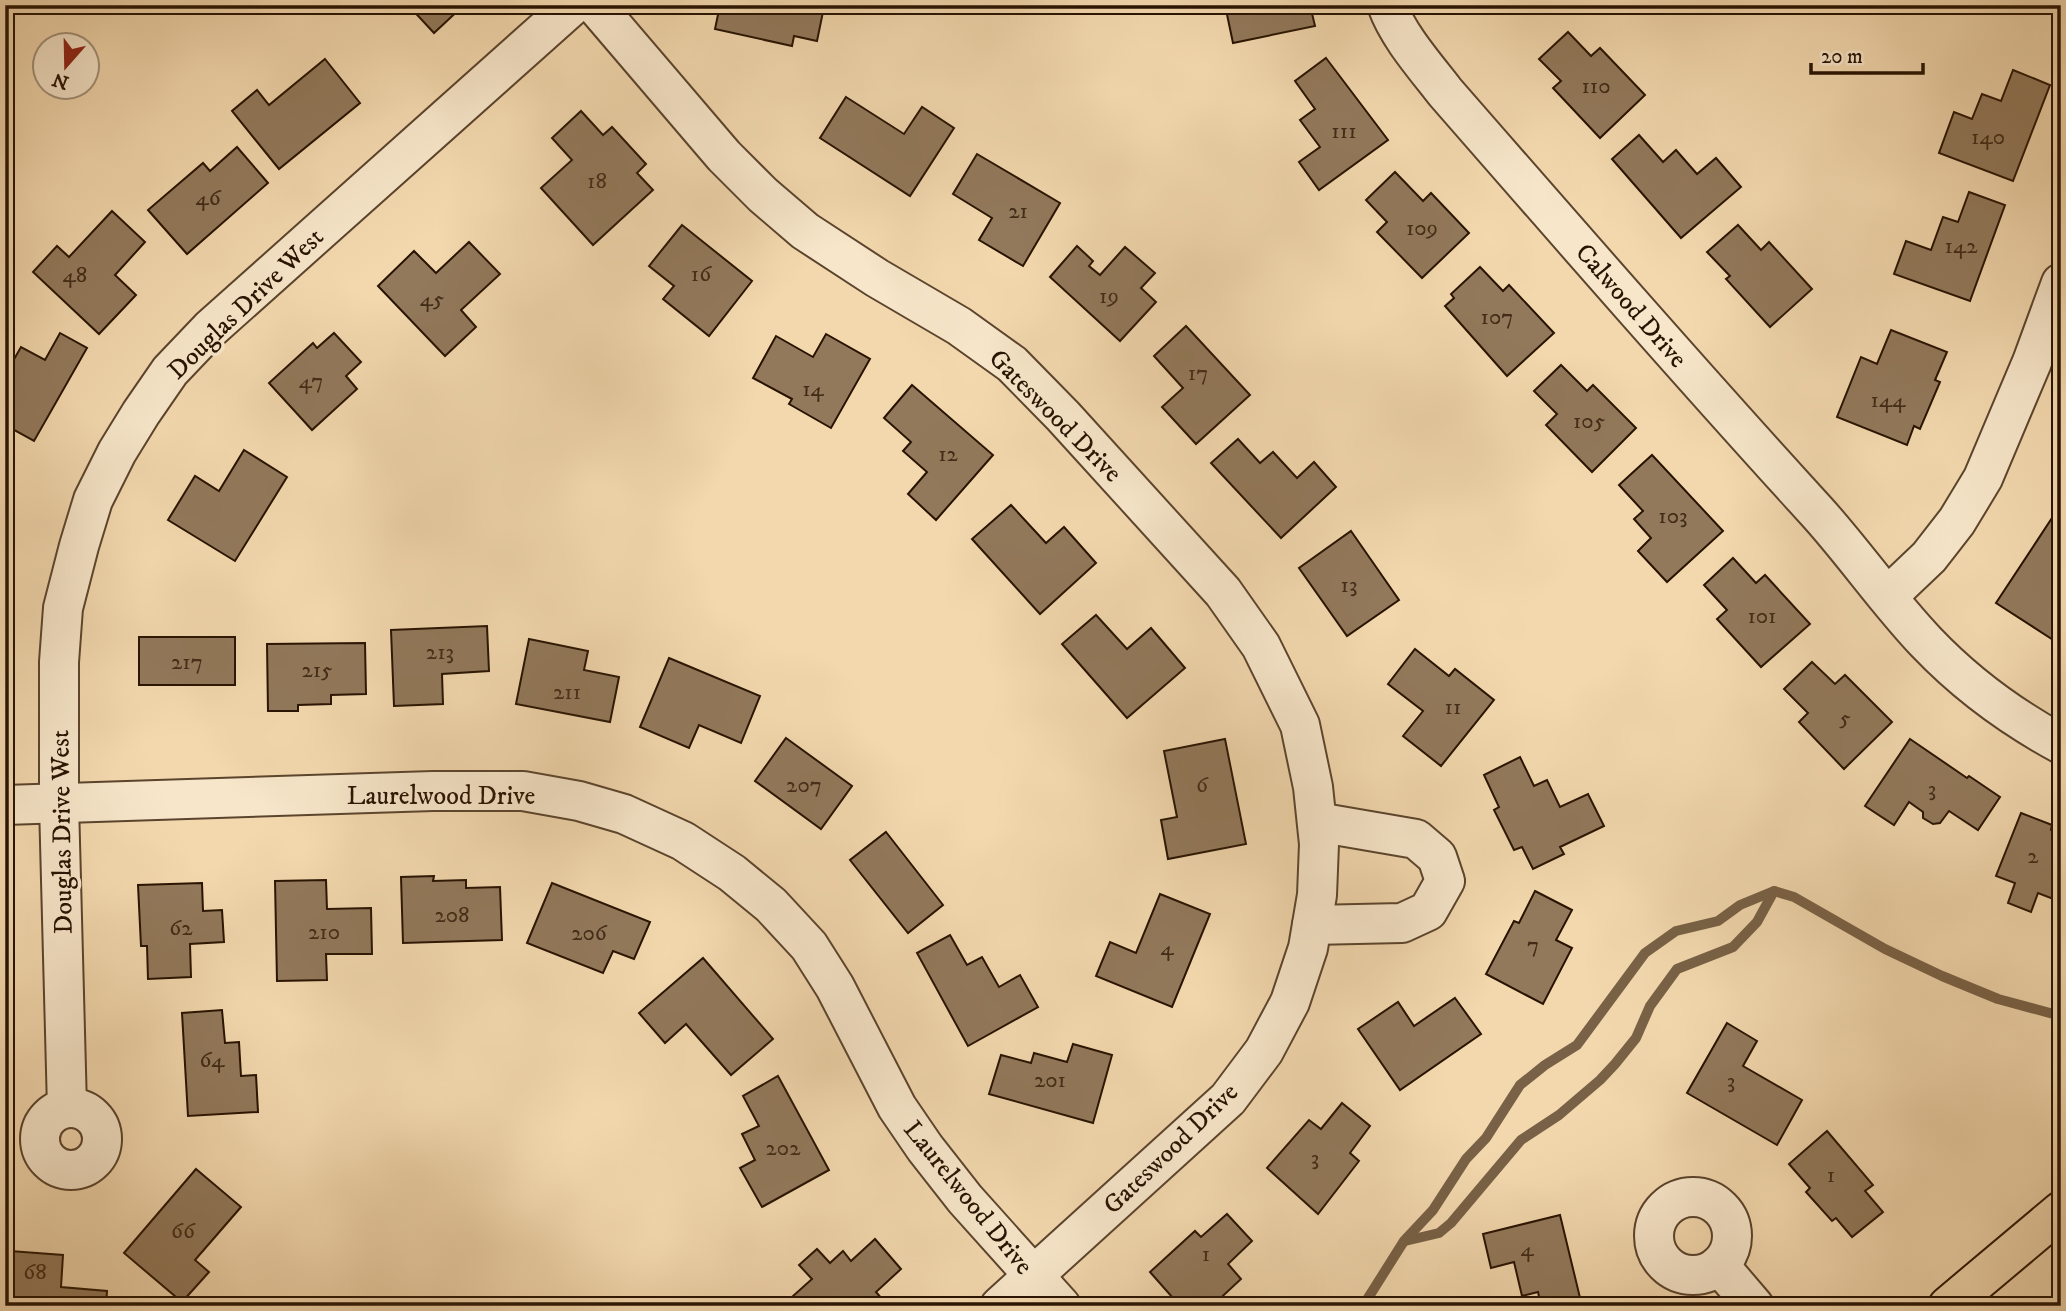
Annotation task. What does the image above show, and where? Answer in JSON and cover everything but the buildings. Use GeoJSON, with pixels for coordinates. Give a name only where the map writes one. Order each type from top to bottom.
{"type":"FeatureCollection","features":[{"type":"Feature","properties":{"kind":"main road"},"geometry":{"type":"LineString","coordinates":[[1948,1306],[2061,1211]]}},
{"type":"Feature","properties":{"kind":"street","name":"Douglas Drive West"},"geometry":{"type":"LineString","coordinates":[[67,1108],[59,804],[59,662],[63,608],[93,500],[117,452],[170,371],[211,329],[573,5]]}},
{"type":"Feature","properties":{"kind":"street","name":"Gateswood Drive"},"geometry":{"type":"LineString","coordinates":[[595,5],[724,156],[763,195],[805,231],[877,278],[960,326],[1012,364],[1063,416],[1223,592],[1261,646],[1300,725],[1313,787],[1319,844],[1317,895],[1308,948],[1290,1002],[1264,1051],[1228,1099],[1000,1306]]}},
{"type":"Feature","properties":{"kind":"street","name":"Calwood Drive"},"geometry":{"type":"LineString","coordinates":[[1387,5],[1413,50],[1445,92],[1718,404],[1832,529],[1924,640],[1982,693],[2032,729],[2061,744]]}},
{"type":"Feature","properties":{"kind":"street"},"geometry":{"type":"LineString","coordinates":[[1888,596],[1936,548],[1957,521],[1983,478],[2032,362],[2061,283]]}},
{"type":"Feature","properties":{"kind":"street","name":"Laurelwood Drive"},"geometry":{"type":"LineString","coordinates":[[5,805],[433,791],[523,791],[624,814],[683,841],[732,873],[771,905],[809,946],[835,987],[897,1107],[925,1148],[965,1199],[1061,1306]]}},
{"type":"Feature","properties":{"kind":"street"},"geometry":{"type":"LineString","coordinates":[[1312,925],[1402,923],[1428,911],[1446,881],[1437,857],[1416,839],[1317,822]]}},
{"type":"Feature","properties":{"kind":"street"},"geometry":{"type":"LineString","coordinates":[[1719,1265],[1754,1306]]}},
{"type":"Feature","properties":{"kind":"waterway"},"geometry":{"type":"LineString","coordinates":[[1405,1241],[1439,1233],[1451,1223],[1521,1140],[1559,1115],[1615,1064],[1636,1038],[1650,1006],[1677,969],[1733,947],[1757,922],[1774,891]]}},
{"type":"Feature","properties":{"kind":"waterway"},"geometry":{"type":"LineString","coordinates":[[1363,1306],[1404,1241],[1433,1210],[1466,1159],[1486,1138],[1520,1085],[1577,1045],[1645,953],[1676,931],[1718,921],[1740,905],[1774,891],[1794,897],[1885,949],[1942,976],[1998,999],[2061,1016]]}}]}
